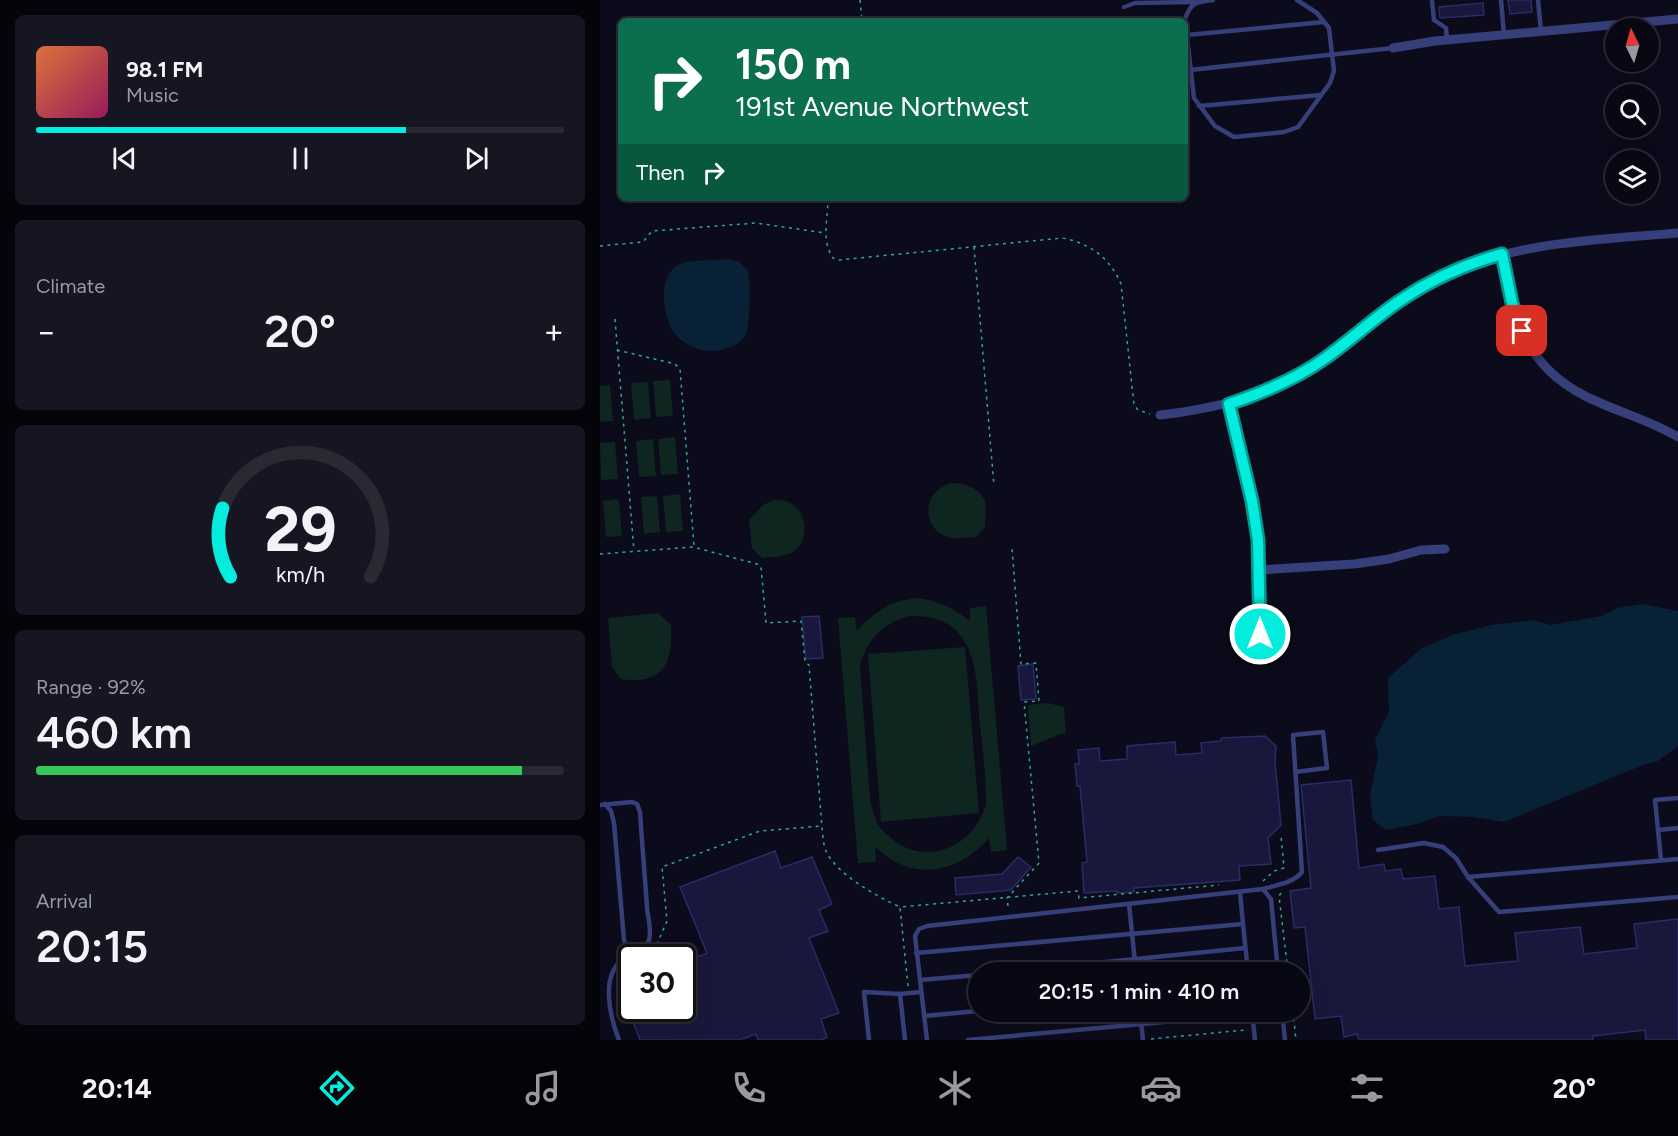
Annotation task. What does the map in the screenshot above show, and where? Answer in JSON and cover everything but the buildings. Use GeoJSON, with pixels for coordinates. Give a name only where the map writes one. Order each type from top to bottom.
{"type":"FeatureCollection","features":[{"type":"Feature","properties":{"kind":"street"},"geometry":{"type":"LineString","coordinates":[[1393,48],[1447,40],[1678,19]]}},
{"type":"Feature","properties":{"kind":"street"},"geometry":{"type":"LineString","coordinates":[[1160,415],[1199,411],[1229,404],[1266,391],[1304,372],[1339,348],[1386,310],[1436,279],[1469,264],[1502,254],[1554,244],[1678,233]]}},
{"type":"Feature","properties":{"kind":"street"},"geometry":{"type":"LineString","coordinates":[[1502,254],[1512,303],[1522,331],[1528,344],[1548,370],[1572,390],[1645,420],[1678,437]]}},
{"type":"Feature","properties":{"kind":"street"},"geometry":{"type":"LineString","coordinates":[[1229,404],[1252,501],[1258,540],[1260,634]]}},
{"type":"Feature","properties":{"kind":"street"},"geometry":{"type":"LineString","coordinates":[[1260,570],[1354,564],[1389,559],[1421,550],[1445,549]]}},
{"type":"Feature","properties":{"kind":"lane"},"geometry":{"type":"LineString","coordinates":[[1124,7],[1136,3],[1213,0]]}},
{"type":"Feature","properties":{"kind":"lane"},"geometry":{"type":"LineString","coordinates":[[1188,47],[1193,93],[1199,106],[1215,126],[1234,137],[1284,132],[1298,128],[1330,82],[1334,71],[1334,56],[1329,28],[1317,13],[1297,0]]}},
{"type":"Feature","properties":{"kind":"lane"},"geometry":{"type":"LineString","coordinates":[[1432,0],[1434,20],[1446,28],[1447,40]]}},
{"type":"Feature","properties":{"kind":"lane"},"geometry":{"type":"LineString","coordinates":[[1500,0],[1504,35]]}},
{"type":"Feature","properties":{"kind":"lane"},"geometry":{"type":"LineString","coordinates":[[1538,0],[1541,32]]}},
{"type":"Feature","properties":{"kind":"lane"},"geometry":{"type":"LineString","coordinates":[[1185,18],[1188,10],[1196,2]]}},
{"type":"Feature","properties":{"kind":"lane"},"geometry":{"type":"LineString","coordinates":[[1188,35],[1324,22]]}},
{"type":"Feature","properties":{"kind":"lane"},"geometry":{"type":"LineString","coordinates":[[1190,70],[1393,48]]}},
{"type":"Feature","properties":{"kind":"lane"},"geometry":{"type":"LineString","coordinates":[[1188,94],[1193,93]]}},
{"type":"Feature","properties":{"kind":"lane"},"geometry":{"type":"LineString","coordinates":[[1199,106],[1321,95]]}},
{"type":"Feature","properties":{"kind":"lane"},"geometry":{"type":"LineString","coordinates":[[927,1040],[916,953],[915,936],[919,929],[927,926],[1240,892],[1263,889],[1289,881],[1302,872],[1295,772],[1293,735],[1323,732],[1327,768],[1295,772]]}},
{"type":"Feature","properties":{"kind":"lane"},"geometry":{"type":"LineString","coordinates":[[1661,860],[1655,800],[1678,798]]}},
{"type":"Feature","properties":{"kind":"lane"},"geometry":{"type":"LineString","coordinates":[[603,804],[632,802],[637,804],[640,812],[650,939],[647,944]]}},
{"type":"Feature","properties":{"kind":"lane"},"geometry":{"type":"LineString","coordinates":[[603,804],[611,811],[614,823],[626,944]]}},
{"type":"Feature","properties":{"kind":"lane"},"geometry":{"type":"LineString","coordinates":[[1658,830],[1678,828]]}},
{"type":"Feature","properties":{"kind":"lane"},"geometry":{"type":"LineString","coordinates":[[1378,849],[1424,843],[1443,847],[1456,858],[1468,877],[1499,912],[1678,897]]}},
{"type":"Feature","properties":{"kind":"lane"},"geometry":{"type":"LineString","coordinates":[[1468,877],[1678,859]]}},
{"type":"Feature","properties":{"kind":"lane"},"geometry":{"type":"LineString","coordinates":[[1263,889],[1271,899],[1277,962]]}},
{"type":"Feature","properties":{"kind":"lane"},"geometry":{"type":"LineString","coordinates":[[1240,892],[1247,962]]}},
{"type":"Feature","properties":{"kind":"lane"},"geometry":{"type":"LineString","coordinates":[[1129,904],[1135,962]]}},
{"type":"Feature","properties":{"kind":"lane"},"geometry":{"type":"LineString","coordinates":[[916,953],[1243,924]]}},
{"type":"Feature","properties":{"kind":"lane"},"geometry":{"type":"LineString","coordinates":[[1105,962],[1245,948]]}},
{"type":"Feature","properties":{"kind":"lane"},"geometry":{"type":"LineString","coordinates":[[618,964],[614,967],[610,980],[609,1008],[619,1040]]}},
{"type":"Feature","properties":{"kind":"lane"},"geometry":{"type":"LineString","coordinates":[[920,981],[968,976]]}},
{"type":"Feature","properties":{"kind":"lane"},"geometry":{"type":"LineString","coordinates":[[869,1040],[864,992],[900,994],[921,992]]}},
{"type":"Feature","properties":{"kind":"lane"},"geometry":{"type":"LineString","coordinates":[[900,994],[905,1040]]}},
{"type":"Feature","properties":{"kind":"lane"},"geometry":{"type":"LineString","coordinates":[[924,1016],[968,1012]]}},
{"type":"Feature","properties":{"kind":"lane"},"geometry":{"type":"LineString","coordinates":[[968,1040],[1160,1022]]}},
{"type":"Feature","properties":{"kind":"lane"},"geometry":{"type":"LineString","coordinates":[[1253,1022],[1255,1040]]}},
{"type":"Feature","properties":{"kind":"lane"},"geometry":{"type":"LineString","coordinates":[[1283,1022],[1285,1040]]}},
{"type":"Feature","properties":{"kind":"lane"},"geometry":{"type":"LineString","coordinates":[[1141,1024],[1145,1040]]}},
{"type":"Feature","properties":{"kind":"path"},"geometry":{"type":"LineString","coordinates":[[860,0],[862,18]]}},
{"type":"Feature","properties":{"kind":"path"},"geometry":{"type":"LineString","coordinates":[[828,201],[826,233],[828,250],[833,258],[839,260],[1062,238],[1089,246],[1106,259],[1121,284],[1134,405],[1138,410],[1147,414],[1160,415]]}},
{"type":"Feature","properties":{"kind":"path"},"geometry":{"type":"LineString","coordinates":[[600,246],[643,242],[652,231],[748,223],[826,233]]}},
{"type":"Feature","properties":{"kind":"path"},"geometry":{"type":"LineString","coordinates":[[974,246],[994,486]]}},
{"type":"Feature","properties":{"kind":"path"},"geometry":{"type":"LineString","coordinates":[[615,319],[634,552]]}},
{"type":"Feature","properties":{"kind":"path"},"geometry":{"type":"LineString","coordinates":[[617,351],[675,364],[680,369],[694,547]]}},
{"type":"Feature","properties":{"kind":"path"},"geometry":{"type":"LineString","coordinates":[[600,555],[694,547],[757,564],[760,567],[766,623],[801,621],[805,662],[809,665],[826,850],[838,869],[886,901],[900,907]]}},
{"type":"Feature","properties":{"kind":"path"},"geometry":{"type":"LineString","coordinates":[[1008,906],[1007,898],[1039,863],[1024,702],[1039,701],[1036,663],[1021,664],[1012,548]]}},
{"type":"Feature","properties":{"kind":"path"},"geometry":{"type":"LineString","coordinates":[[657,944],[667,921],[662,867],[760,831],[822,826]]}},
{"type":"Feature","properties":{"kind":"path"},"geometry":{"type":"LineString","coordinates":[[1283,890],[1279,896],[1287,962]]}},
{"type":"Feature","properties":{"kind":"path"},"geometry":{"type":"LineString","coordinates":[[1294,1022],[1296,1040]]}},
{"type":"Feature","properties":{"kind":"path"},"geometry":{"type":"LineString","coordinates":[[1145,1040],[1245,1029]]}},
{"type":"Feature","properties":{"kind":"green space"},"geometry":{"type":"Polygon","coordinates":[[[670,380],[673,416],[656,417],[653,381],[670,380]]]}},
{"type":"Feature","properties":{"kind":"green space"},"geometry":{"type":"Polygon","coordinates":[[[648,382],[651,418],[634,420],[631,383],[648,382]]]}},
{"type":"Feature","properties":{"kind":"green space"},"geometry":{"type":"Polygon","coordinates":[[[610,385],[613,421],[600,422],[600,386],[610,385]]]}},
{"type":"Feature","properties":{"kind":"green space"},"geometry":{"type":"Polygon","coordinates":[[[675,437],[678,474],[661,475],[658,439],[675,437]]]}},
{"type":"Feature","properties":{"kind":"green space"},"geometry":{"type":"Polygon","coordinates":[[[653,439],[656,476],[639,477],[636,441],[653,439]]]}},
{"type":"Feature","properties":{"kind":"green space"},"geometry":{"type":"Polygon","coordinates":[[[615,442],[618,479],[601,480],[600,443],[615,442]]]}},
{"type":"Feature","properties":{"kind":"green space"},"geometry":{"type":"Polygon","coordinates":[[[951,483],[971,487],[979,492],[985,501],[985,527],[976,537],[952,538],[937,531],[932,525],[928,511],[932,496],[951,483]]]}},
{"type":"Feature","properties":{"kind":"green space"},"geometry":{"type":"Polygon","coordinates":[[[680,494],[683,531],[666,532],[663,496],[680,494]]]}},
{"type":"Feature","properties":{"kind":"green space"},"geometry":{"type":"Polygon","coordinates":[[[657,496],[660,532],[644,534],[641,497],[657,496]]]}},
{"type":"Feature","properties":{"kind":"green space"},"geometry":{"type":"Polygon","coordinates":[[[619,499],[622,536],[606,537],[603,501],[619,499]]]}},
{"type":"Feature","properties":{"kind":"green space"},"geometry":{"type":"Polygon","coordinates":[[[774,500],[786,501],[795,506],[803,519],[804,535],[797,548],[791,553],[762,558],[752,548],[749,520],[763,505],[774,500]]]}},
{"type":"Feature","properties":{"kind":"green space"},"geometry":{"type":"Polygon","coordinates":[[[908,599],[926,599],[939,603],[970,621],[970,608],[986,606],[1007,850],[991,852],[989,838],[963,860],[931,870],[904,866],[875,847],[876,862],[858,863],[838,618],[855,617],[857,630],[884,608],[908,599]],[[911,616],[884,627],[867,648],[860,666],[870,799],[874,816],[881,828],[896,842],[923,852],[950,847],[962,840],[981,818],[986,804],[977,686],[970,651],[962,637],[950,625],[933,618],[911,616]]]}},
{"type":"Feature","properties":{"kind":"green space"},"geometry":{"type":"Polygon","coordinates":[[[658,613],[671,625],[670,650],[663,668],[656,675],[647,678],[621,679],[612,667],[608,618],[658,613]]]}},
{"type":"Feature","properties":{"kind":"green space"},"geometry":{"type":"Polygon","coordinates":[[[965,647],[979,813],[881,822],[868,654],[965,647]]]}},
{"type":"Feature","properties":{"kind":"green space"},"geometry":{"type":"Polygon","coordinates":[[[1048,703],[1064,707],[1066,732],[1031,746],[1028,705],[1048,703]]]}},
{"type":"Feature","properties":{"kind":"water"},"geometry":{"type":"Polygon","coordinates":[[[736,261],[746,268],[749,277],[750,305],[747,331],[743,339],[726,349],[707,351],[690,346],[676,335],[667,316],[664,297],[670,272],[676,266],[688,262],[736,261]]]}},
{"type":"Feature","properties":{"kind":"water"},"geometry":{"type":"Polygon","coordinates":[[[1643,604],[1678,611],[1678,746],[1658,761],[1643,765],[1504,822],[1473,817],[1439,816],[1417,824],[1386,830],[1373,820],[1370,796],[1378,756],[1375,740],[1389,711],[1388,678],[1422,648],[1452,635],[1492,625],[1534,620],[1550,625],[1602,616],[1617,608],[1643,604]]]}},
{"type":"Feature","properties":{"kind":"route"},"geometry":{"type":"LineString","coordinates":[[1260,634],[1258,540],[1238,434],[1229,404],[1266,391],[1304,372],[1403,299],[1436,279],[1485,258],[1502,254],[1512,303],[1522,331]]}}]}
